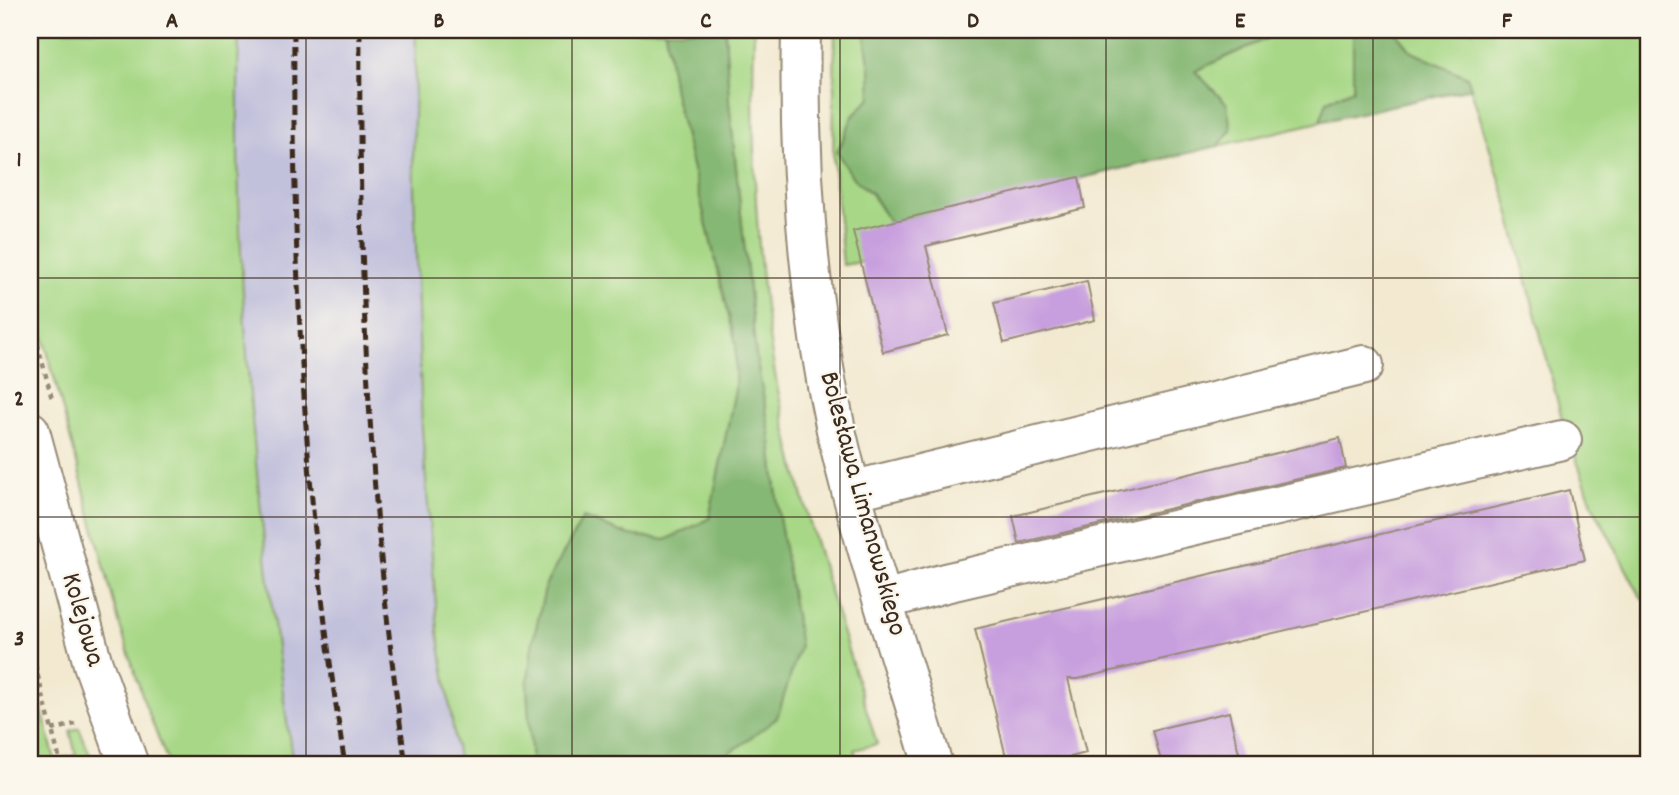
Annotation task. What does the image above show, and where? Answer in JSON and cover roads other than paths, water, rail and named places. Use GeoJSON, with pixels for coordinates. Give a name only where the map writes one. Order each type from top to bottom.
{"type":"FeatureCollection","features":[{"type":"Feature","properties":{"kind":"street","name":"Bolesława Limanowskiego"},"geometry":{"type":"LineString","coordinates":[[802,30],[802,163],[811,284],[827,385],[851,491],[933,765]]}},
{"type":"Feature","properties":{"kind":"street"},"geometry":{"type":"LineString","coordinates":[[851,491],[1364,365]]}},
{"type":"Feature","properties":{"kind":"street","name":"Kolejowa"},"geometry":{"type":"LineString","coordinates":[[30,432],[93,664],[129,765]]}},
{"type":"Feature","properties":{"kind":"street"},"geometry":{"type":"LineString","coordinates":[[884,600],[959,580],[1562,440]]}},
{"type":"Feature","properties":{"kind":"railway"},"geometry":{"type":"LineString","coordinates":[[294,30],[296,214],[304,399],[320,582],[345,765]]}},
{"type":"Feature","properties":{"kind":"railway"},"geometry":{"type":"LineString","coordinates":[[360,30],[361,214],[369,398],[383,582],[406,765]]}}]}
